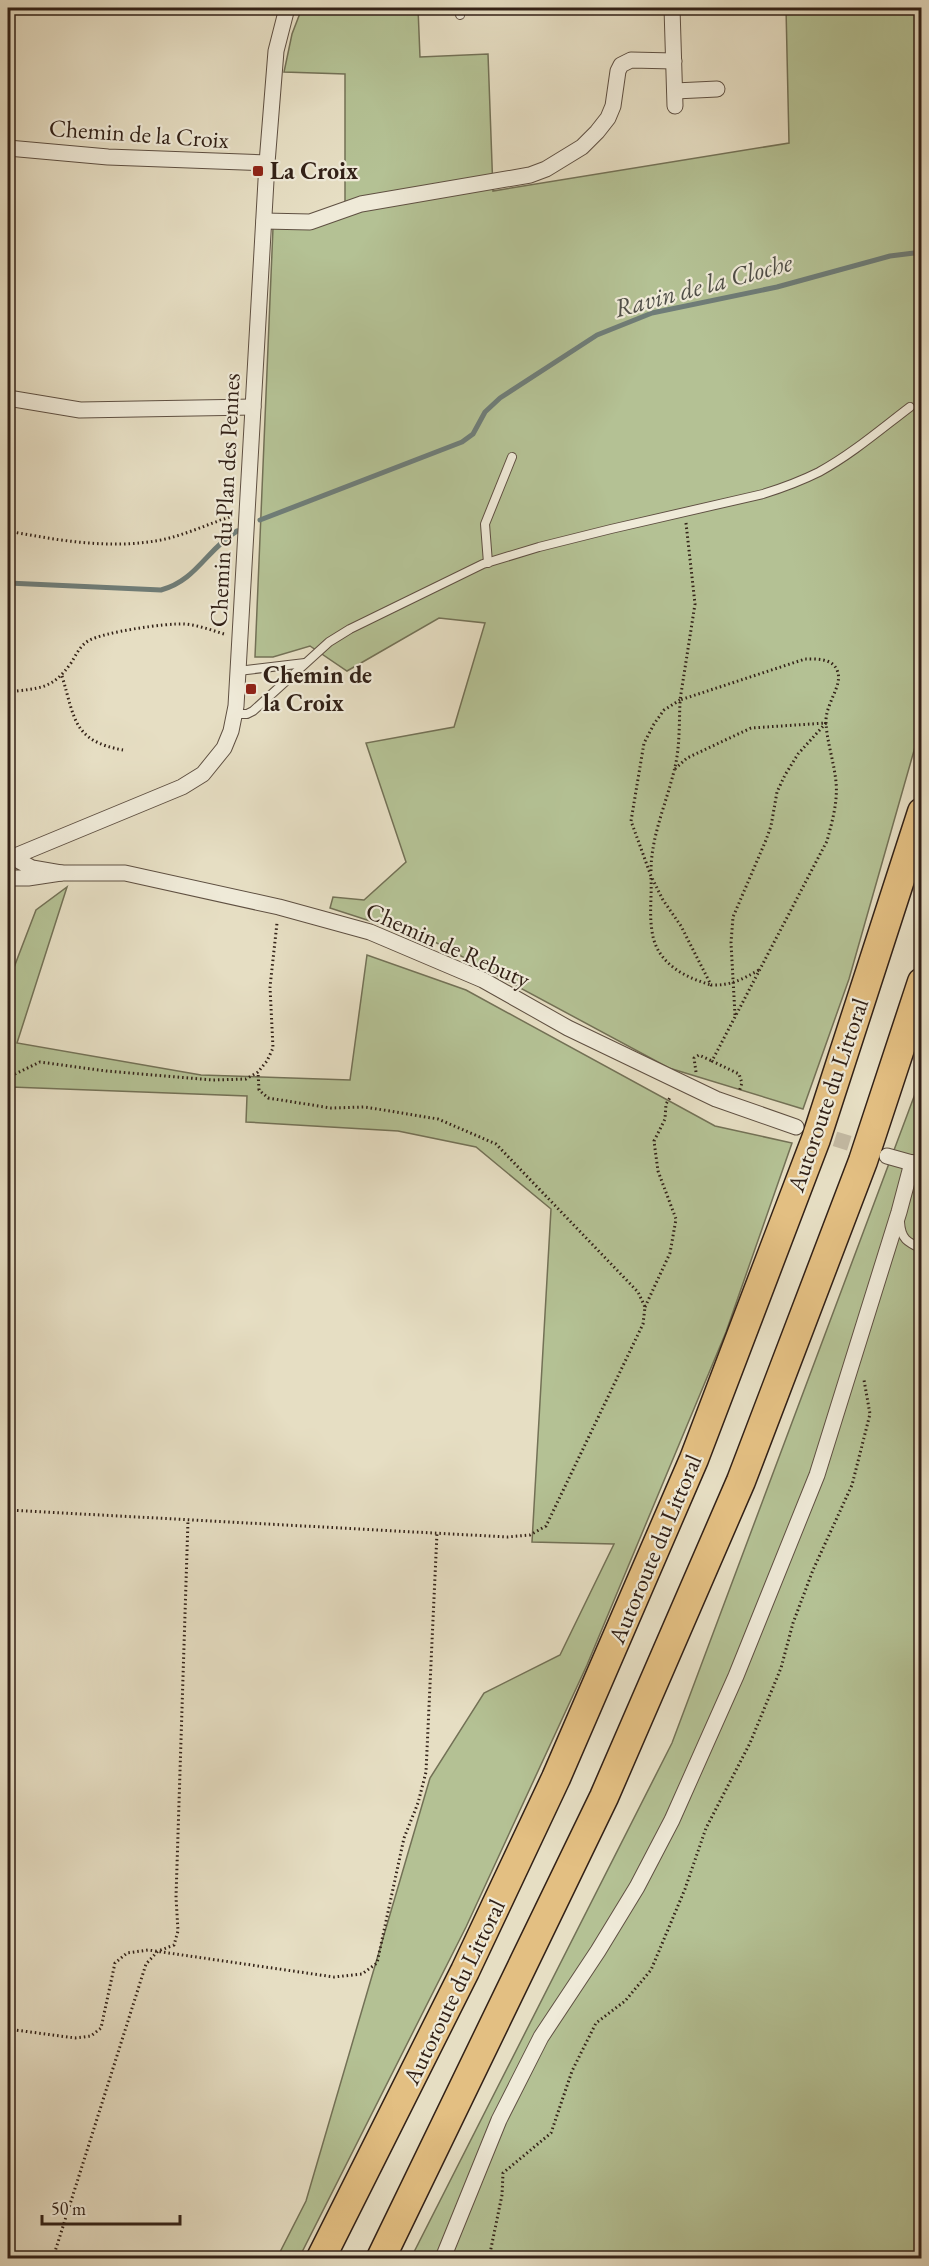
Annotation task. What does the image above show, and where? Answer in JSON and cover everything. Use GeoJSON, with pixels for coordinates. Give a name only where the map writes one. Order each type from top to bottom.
{"type":"FeatureCollection","features":[{"type":"Feature","properties":{"kind":"highway","name":"Autoroute du Littoral"},"geometry":{"type":"LineString","coordinates":[[321,2259],[465,1971],[551,1789],[694,1459],[816,1139],[921,812]]}},
{"type":"Feature","properties":{"kind":"highway","name":"Autoroute du Littoral"},"geometry":{"type":"LineString","coordinates":[[382,2259],[604,1797],[741,1481],[863,1161],[921,982]]}},
{"type":"Feature","properties":{"kind":"street","name":"Chemin du Plan des Pennes"},"geometry":{"type":"LineString","coordinates":[[10,858],[193,781],[203,774],[224,748],[235,714],[267,163],[276,51],[287,8]]}},
{"type":"Feature","properties":{"kind":"street"},"geometry":{"type":"LineString","coordinates":[[672,8],[675,99],[717,89]]}},
{"type":"Feature","properties":{"kind":"street"},"geometry":{"type":"LineString","coordinates":[[264,221],[310,222],[361,204],[530,175],[567,157],[582,147],[597,132],[608,118],[613,106],[616,78],[621,65],[631,60],[674,61]]}},
{"type":"Feature","properties":{"kind":"street","name":"Chemin de la Croix"},"geometry":{"type":"LineString","coordinates":[[8,148],[108,158],[267,163]]}},
{"type":"Feature","properties":{"kind":"street"},"geometry":{"type":"LineString","coordinates":[[8,398],[80,410],[253,408]]}},
{"type":"Feature","properties":{"kind":"street","name":"Chemin de Rebuty"},"geometry":{"type":"LineString","coordinates":[[10,858],[32,867],[61,873]]}},
{"type":"Feature","properties":{"kind":"street","name":"Chemin de Rebuty"},"geometry":{"type":"LineString","coordinates":[[8,878],[28,878],[61,873],[125,873],[279,907],[370,932],[483,980],[568,1028],[716,1099],[796,1126]]}},
{"type":"Feature","properties":{"kind":"street"},"geometry":{"type":"LineString","coordinates":[[443,2259],[504,2110],[541,2037],[637,1887],[672,1820],[736,1676],[817,1475],[899,1212],[917,1162],[887,1155]]}},
{"type":"Feature","properties":{"kind":"lane"},"geometry":{"type":"LineString","coordinates":[[235,714],[247,714],[253,711],[329,642],[350,629],[488,563],[539,547],[763,494],[819,472],[849,453],[910,407]]}},
{"type":"Feature","properties":{"kind":"lane"},"geometry":{"type":"LineString","coordinates":[[488,563],[485,524],[512,457]]}},
{"type":"Feature","properties":{"kind":"lane"},"geometry":{"type":"LineString","coordinates":[[238,671],[307,663]]}},
{"type":"Feature","properties":{"kind":"lane"},"geometry":{"type":"LineString","coordinates":[[899,1212],[901,1234],[906,1242],[921,1249]]}},
{"type":"Feature","properties":{"kind":"path"},"geometry":{"type":"LineString","coordinates":[[684,512],[695,604],[680,700],[675,769],[651,854],[652,933],[659,953],[689,979],[711,985],[731,984],[759,970]]}},
{"type":"Feature","properties":{"kind":"path"},"geometry":{"type":"LineString","coordinates":[[8,531],[89,543],[120,544],[156,541],[228,518],[247,517]]}},
{"type":"Feature","properties":{"kind":"path"},"geometry":{"type":"LineString","coordinates":[[8,692],[54,683],[62,676],[81,647],[88,641],[101,636],[182,624],[240,636]]}},
{"type":"Feature","properties":{"kind":"path"},"geometry":{"type":"LineString","coordinates":[[711,985],[651,876],[631,821],[644,743],[664,710],[680,700],[805,659],[826,661],[838,672],[839,681],[828,706],[826,723],[836,783],[836,801],[827,841],[712,1061]]}},
{"type":"Feature","properties":{"kind":"path"},"geometry":{"type":"LineString","coordinates":[[62,676],[76,722],[84,736],[102,746],[123,750]]}},
{"type":"Feature","properties":{"kind":"path"},"geometry":{"type":"LineString","coordinates":[[675,769],[687,758],[751,728],[826,723]]}},
{"type":"Feature","properties":{"kind":"path"},"geometry":{"type":"LineString","coordinates":[[735,1017],[731,984],[733,917],[769,833],[777,792],[798,754],[826,723]]}},
{"type":"Feature","properties":{"kind":"path"},"geometry":{"type":"LineString","coordinates":[[8,1080],[13,1075],[40,1062],[106,1071],[213,1080],[246,1079],[258,1072],[267,1061],[273,1048],[270,987],[279,907]]}},
{"type":"Feature","properties":{"kind":"path"},"geometry":{"type":"LineString","coordinates":[[695,1089],[694,1058],[699,1055],[740,1074],[742,1079],[735,1105]]}},
{"type":"Feature","properties":{"kind":"path"},"geometry":{"type":"LineString","coordinates":[[258,1072],[259,1090],[268,1098],[331,1108],[365,1107],[438,1119],[496,1144],[617,1269],[638,1292],[645,1307]]}},
{"type":"Feature","properties":{"kind":"path"},"geometry":{"type":"LineString","coordinates":[[8,1510],[507,1537],[530,1535],[546,1526],[643,1324],[645,1307],[669,1253],[676,1219],[658,1171],[654,1141],[665,1119],[666,1104],[680,1081]]}},
{"type":"Feature","properties":{"kind":"path"},"geometry":{"type":"LineString","coordinates":[[489,2259],[500,2206],[503,2173],[551,2133],[572,2071],[596,2023],[625,2001],[651,1970],[685,1889],[706,1828],[750,1743],[781,1668],[813,1570],[852,1485],[870,1414],[864,1379]]}},
{"type":"Feature","properties":{"kind":"path"},"geometry":{"type":"LineString","coordinates":[[53,2259],[146,1964],[158,1951],[174,1945],[178,1931],[176,1897],[188,1520]]}},
{"type":"Feature","properties":{"kind":"path"},"geometry":{"type":"LineString","coordinates":[[8,2029],[75,2038],[91,2036],[101,2028],[115,1963],[127,1953],[158,1951],[334,1977],[362,1974],[377,1963],[404,1838],[418,1803],[426,1772],[436,1533]]}},
{"type":"Feature","properties":{"kind":"green space"},"geometry":{"type":"Polygon","coordinates":[[[302,8],[418,8],[420,57],[488,54],[493,191],[789,143],[786,8],[921,8],[921,726],[849,979],[803,1109],[669,1068],[435,942],[330,908],[333,897],[364,900],[406,862],[366,743],[454,727],[485,623],[439,618],[347,671],[310,646],[273,657],[255,657],[273,228],[345,217],[345,74],[284,72],[292,34],[302,8]]]}},
{"type":"Feature","properties":{"kind":"green space"},"geometry":{"type":"Polygon","coordinates":[[[67,887],[17,1043],[201,1075],[350,1080],[367,955],[466,990],[715,1126],[792,1143],[726,1332],[587,1665],[466,1927],[299,2258],[277,2258],[306,2201],[430,1778],[484,1693],[560,1655],[614,1544],[532,1542],[551,1209],[476,1147],[398,1131],[246,1122],[247,1096],[11,1087],[8,1094],[8,983],[36,910],[67,887]]]}},
{"type":"Feature","properties":{"kind":"green space"},"geometry":{"type":"Polygon","coordinates":[[[921,1078],[921,2258],[411,2258],[672,1743],[921,1078]]]}},
{"type":"Feature","properties":{"kind":"waterway","name":"Ravin de la Cloche"},"geometry":{"type":"LineString","coordinates":[[260,520],[462,442],[473,434],[485,412],[500,398],[597,335],[652,313],[777,287],[890,256],[922,252]]}},
{"type":"Feature","properties":{"kind":"waterway","name":"Ravin de la Cloche"},"geometry":{"type":"LineString","coordinates":[[8,583],[161,590],[183,580],[237,531]]}},
{"type":"Feature","properties":{"kind":"tunnel"},"geometry":{"type":"LineString","coordinates":[[813,1132],[871,1150]]}},
{"type":"Feature","properties":{"kind":"place","name":"La Croix"},"geometry":{"type":"Point","coordinates":[258,171]}},
{"type":"Feature","properties":{"kind":"place","name":"Chemin de la Croix"},"geometry":{"type":"Point","coordinates":[251,689]}}]}
